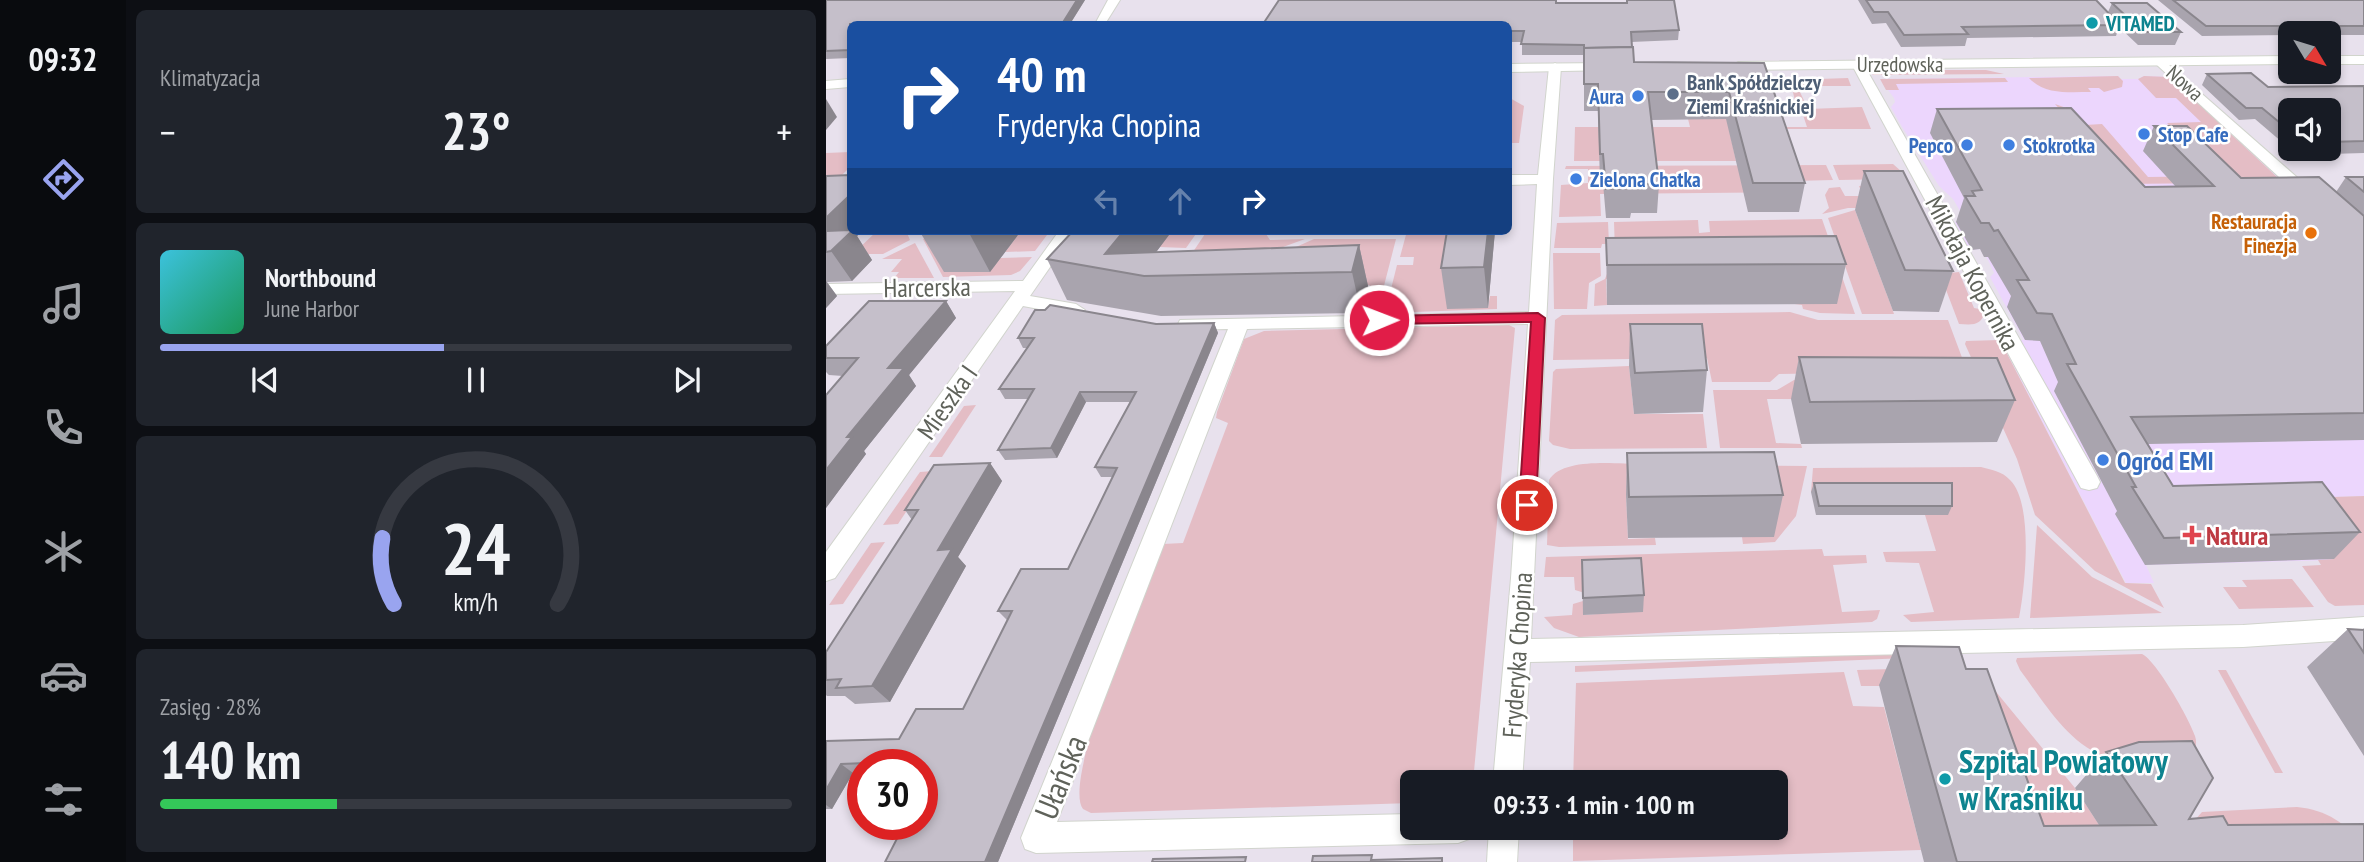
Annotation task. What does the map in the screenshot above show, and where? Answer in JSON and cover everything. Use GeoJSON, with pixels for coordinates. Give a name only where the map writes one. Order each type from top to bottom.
{"type":"FeatureCollection","features":[{"type":"Feature","properties":{"kind":"street"},"geometry":{"type":"LineString","coordinates":[[1102,21],[1114,0]]}},
{"type":"Feature","properties":{"kind":"street","name":"Urzędowska"},"geometry":{"type":"LineString","coordinates":[[1720,66],[2278,60]]}},
{"type":"Feature","properties":{"kind":"street"},"geometry":{"type":"LineString","coordinates":[[2342,60],[2364,60]]}},
{"type":"Feature","properties":{"kind":"street","name":"Nowa"},"geometry":{"type":"LineString","coordinates":[[2161,62],[2325,211]]}},
{"type":"Feature","properties":{"kind":"street","name":"Mikołaja Kopernika"},"geometry":{"type":"LineString","coordinates":[[1858,65],[2088,482]]}},
{"type":"Feature","properties":{"kind":"street","name":"Fryderyka Chopina"},"geometry":{"type":"LineString","coordinates":[[1508,770],[1518,651],[1545,179],[1555,67]]}},
{"type":"Feature","properties":{"kind":"street"},"geometry":{"type":"LineString","coordinates":[[1512,68],[1619,67]]}},
{"type":"Feature","properties":{"kind":"street"},"geometry":{"type":"LineString","coordinates":[[826,85],[847,83]]}},
{"type":"Feature","properties":{"kind":"street"},"geometry":{"type":"LineString","coordinates":[[1512,180],[1545,179]]}},
{"type":"Feature","properties":{"kind":"street","name":"Mieszka I"},"geometry":{"type":"LineString","coordinates":[[826,571],[1064,235]]}},
{"type":"Feature","properties":{"kind":"street","name":"Harcerska"},"geometry":{"type":"LineString","coordinates":[[826,289],[1024,293],[1099,315]]}},
{"type":"Feature","properties":{"kind":"street"},"geometry":{"type":"LineString","coordinates":[[1174,325],[1538,318]]}},
{"type":"Feature","properties":{"kind":"street","name":"Ułańska"},"geometry":{"type":"LineString","coordinates":[[1240,323],[1036,838],[1400,829]]}},
{"type":"Feature","properties":{"kind":"street"},"geometry":{"type":"LineString","coordinates":[[1518,651],[2244,636],[2364,628]]}},
{"type":"Feature","properties":{"kind":"street"},"geometry":{"type":"LineString","coordinates":[[1502,862],[1503,840]]}},
{"type":"Feature","properties":{"kind":"shaded area"},"geometry":{"type":"Polygon","coordinates":[[[1881,70],[1986,70],[2004,74],[1872,75],[1881,70]]]}},
{"type":"Feature","properties":{"kind":"shaded area"},"geometry":{"type":"Polygon","coordinates":[[[2118,76],[2121,79],[2170,77],[2281,180],[2364,263],[2364,496],[2302,498],[2334,560],[2146,565],[2154,583],[2126,583],[2000,340],[2024,340],[1990,277],[1994,273],[1988,260],[1980,249],[1970,250],[1955,222],[1966,221],[1953,199],[1939,186],[1901,125],[1891,107],[1895,102],[1894,98],[1880,79],[2118,76]]]}},
{"type":"Feature","properties":{"kind":"shaded area"},"geometry":{"type":"Polygon","coordinates":[[[2118,76],[2123,81],[2122,87],[2104,92],[2099,88],[2088,88],[2091,92],[2050,90],[2029,78],[2118,76]]]}},
{"type":"Feature","properties":{"kind":"shaded area"},"geometry":{"type":"Polygon","coordinates":[[[2144,76],[2170,77],[2278,178],[2220,183],[2125,184],[2055,104],[2072,110],[2085,125],[2102,124],[2148,177],[2218,176],[2167,123],[2201,122],[2176,98],[2156,98],[2138,79],[2144,76]]]}},
{"type":"Feature","properties":{"kind":"shaded area"},"geometry":{"type":"Polygon","coordinates":[[[1848,78],[1851,86],[1813,86],[1814,91],[1800,92],[1808,109],[1862,107],[1871,129],[1729,129],[1736,161],[1574,161],[1575,127],[1690,127],[1688,119],[1780,118],[1783,127],[1807,127],[1801,109],[1797,109],[1790,80],[1848,78]]]}},
{"type":"Feature","properties":{"kind":"shaded area"},"geometry":{"type":"Polygon","coordinates":[[[2005,78],[2008,82],[1896,84],[1899,90],[1886,90],[1880,79],[2005,78]]]}},
{"type":"Feature","properties":{"kind":"shaded area"},"geometry":{"type":"Polygon","coordinates":[[[1512,99],[1524,106],[1519,143],[1512,143],[1512,99]]]}},
{"type":"Feature","properties":{"kind":"shaded area"},"geometry":{"type":"Polygon","coordinates":[[[847,152],[847,170],[836,181],[826,175],[826,153],[847,152]]]}},
{"type":"Feature","properties":{"kind":"shaded area"},"geometry":{"type":"Polygon","coordinates":[[[1893,164],[1902,172],[1892,179],[1839,180],[1833,165],[1893,164]]]}},
{"type":"Feature","properties":{"kind":"shaded area"},"geometry":{"type":"Polygon","coordinates":[[[1826,165],[1833,180],[1793,181],[1793,192],[1600,194],[1601,216],[1559,217],[1561,185],[1588,183],[1588,169],[1565,169],[1566,166],[1826,165]]]}},
{"type":"Feature","properties":{"kind":"shaded area"},"geometry":{"type":"Polygon","coordinates":[[[1883,185],[1892,208],[1848,208],[1822,214],[1829,208],[1825,195],[1829,188],[1840,187],[1845,196],[1863,196],[1859,186],[1883,185]]]}},
{"type":"Feature","properties":{"kind":"shaded area"},"geometry":{"type":"Polygon","coordinates":[[[1855,210],[1894,314],[1862,314],[1828,218],[1855,210]]]}},
{"type":"Feature","properties":{"kind":"shaded area"},"geometry":{"type":"Polygon","coordinates":[[[1822,219],[1855,314],[1820,313],[1803,309],[1802,305],[1606,279],[1607,305],[1594,306],[1595,284],[1605,279],[1615,252],[1614,222],[1698,220],[1699,233],[1710,232],[1709,221],[1822,219]]]}},
{"type":"Feature","properties":{"kind":"shaded area"},"geometry":{"type":"Polygon","coordinates":[[[1608,222],[1609,244],[1602,244],[1601,248],[1554,248],[1557,223],[1608,222]]]}},
{"type":"Feature","properties":{"kind":"shaded area"},"geometry":{"type":"Polygon","coordinates":[[[873,235],[908,235],[910,240],[883,254],[853,254],[873,235]]]}},
{"type":"Feature","properties":{"kind":"shaded area"},"geometry":{"type":"Polygon","coordinates":[[[931,235],[948,235],[1000,258],[1032,257],[1020,271],[1011,275],[943,277],[923,239],[931,235]]]}},
{"type":"Feature","properties":{"kind":"shaded area"},"geometry":{"type":"Polygon","coordinates":[[[1018,235],[1047,235],[1035,251],[1005,252],[1018,235]]]}},
{"type":"Feature","properties":{"kind":"shaded area"},"geometry":{"type":"Polygon","coordinates":[[[1169,235],[1195,235],[1186,248],[1159,247],[1169,235]]]}},
{"type":"Feature","properties":{"kind":"shaded area"},"geometry":{"type":"Polygon","coordinates":[[[1204,235],[1267,235],[1270,240],[1305,239],[1168,289],[1204,235]]]}},
{"type":"Feature","properties":{"kind":"shaded area"},"geometry":{"type":"Polygon","coordinates":[[[1406,235],[1460,235],[1488,308],[1490,296],[1497,296],[1497,309],[1385,313],[1397,265],[1413,265],[1414,257],[1400,257],[1406,235]]]}},
{"type":"Feature","properties":{"kind":"shaded area"},"geometry":{"type":"Polygon","coordinates":[[[1314,239],[1396,239],[1377,313],[1363,313],[1370,285],[1181,290],[1260,263],[1314,239]]]}},
{"type":"Feature","properties":{"kind":"shaded area"},"geometry":{"type":"Polygon","coordinates":[[[915,243],[934,278],[894,278],[899,272],[891,272],[902,259],[882,259],[915,243]]]}},
{"type":"Feature","properties":{"kind":"shaded area"},"geometry":{"type":"Polygon","coordinates":[[[1553,253],[1600,253],[1601,276],[1589,283],[1587,309],[1554,309],[1553,253]]]}},
{"type":"Feature","properties":{"kind":"shaded area"},"geometry":{"type":"Polygon","coordinates":[[[1959,272],[1974,308],[1985,310],[1979,322],[1959,324],[1940,274],[1959,272]]]}},
{"type":"Feature","properties":{"kind":"shaded area"},"geometry":{"type":"Polygon","coordinates":[[[1790,312],[1818,320],[1948,320],[1967,371],[1779,374],[1770,382],[1712,382],[1707,358],[1553,360],[1555,320],[1562,315],[1790,312]]]}},
{"type":"Feature","properties":{"kind":"shaded area"},"geometry":{"type":"Polygon","coordinates":[[[1509,325],[1515,328],[1474,770],[1400,770],[1400,803],[1091,813],[1083,809],[1079,791],[1094,723],[1109,681],[1163,544],[1183,543],[1228,423],[1216,418],[1217,412],[1244,339],[1264,331],[1509,325]]]}},
{"type":"Feature","properties":{"kind":"shaded area"},"geometry":{"type":"Polygon","coordinates":[[[2000,340],[2125,583],[2151,584],[2164,608],[2095,571],[2035,515],[2017,459],[1965,344],[1966,341],[2000,340]]]}},
{"type":"Feature","properties":{"kind":"shaded area"},"geometry":{"type":"Polygon","coordinates":[[[1629,366],[1634,414],[1703,414],[1707,448],[1570,449],[1553,445],[1549,441],[1553,372],[1556,369],[1629,366]]]}},
{"type":"Feature","properties":{"kind":"shaded area"},"geometry":{"type":"Polygon","coordinates":[[[1970,378],[1980,400],[1767,399],[1776,443],[1801,444],[1802,448],[1720,448],[1713,390],[1777,390],[1794,380],[1970,378]]]}},
{"type":"Feature","properties":{"kind":"shaded area"},"geometry":{"type":"Polygon","coordinates":[[[976,405],[942,457],[929,457],[964,406],[976,405]]]}},
{"type":"Feature","properties":{"kind":"shaded area"},"geometry":{"type":"Polygon","coordinates":[[[1591,463],[1807,466],[1796,516],[1775,542],[1743,544],[1742,537],[1774,537],[1626,495],[1628,539],[1655,538],[1656,545],[1547,545],[1549,480],[1566,468],[1591,463]]]}},
{"type":"Feature","properties":{"kind":"shaded area"},"geometry":{"type":"Polygon","coordinates":[[[1981,467],[2007,477],[2018,491],[2026,546],[2019,618],[1911,622],[1903,615],[1934,612],[1919,563],[1886,562],[1883,552],[1936,551],[1918,492],[1811,492],[1813,468],[1981,467]]]}},
{"type":"Feature","properties":{"kind":"shaded area"},"geometry":{"type":"Polygon","coordinates":[[[933,471],[898,524],[883,525],[920,472],[933,471]]]}},
{"type":"Feature","properties":{"kind":"shaded area"},"geometry":{"type":"Polygon","coordinates":[[[2364,496],[2364,605],[2335,606],[2328,602],[2302,566],[2321,565],[2318,560],[2334,559],[2301,498],[2364,496]]]}},
{"type":"Feature","properties":{"kind":"shaded area"},"geometry":{"type":"Polygon","coordinates":[[[2037,525],[2092,577],[2162,613],[2030,618],[2037,525]]]}},
{"type":"Feature","properties":{"kind":"shaded area"},"geometry":{"type":"Polygon","coordinates":[[[885,542],[843,604],[829,605],[871,543],[885,542]]]}},
{"type":"Feature","properties":{"kind":"shaded area"},"geometry":{"type":"Polygon","coordinates":[[[1822,549],[1824,556],[1866,555],[1867,563],[1833,565],[1842,612],[1880,610],[1877,619],[1872,622],[1579,637],[1554,628],[1544,617],[1572,615],[1573,604],[1583,601],[1583,615],[1643,611],[1575,590],[1574,577],[1544,577],[1546,557],[1822,549]]]}},
{"type":"Feature","properties":{"kind":"shaded area"},"geometry":{"type":"Polygon","coordinates":[[[2292,579],[2314,607],[2239,609],[2223,587],[2247,587],[2242,580],[2292,579]]]}},
{"type":"Feature","properties":{"kind":"shaded area"},"geometry":{"type":"Polygon","coordinates":[[[1951,651],[1952,656],[1575,672],[1575,666],[1951,651]]]}},
{"type":"Feature","properties":{"kind":"shaded area"},"geometry":{"type":"Polygon","coordinates":[[[2142,654],[2164,678],[2187,717],[2196,738],[2194,753],[2103,756],[2067,731],[2016,661],[2017,658],[2142,654]]]}},
{"type":"Feature","properties":{"kind":"shaded area"},"geometry":{"type":"Polygon","coordinates":[[[1928,668],[1988,682],[2075,788],[2116,851],[2031,859],[1938,686],[1861,686],[1857,670],[1928,668]]]}},
{"type":"Feature","properties":{"kind":"shaded area"},"geometry":{"type":"Polygon","coordinates":[[[2218,670],[2226,670],[2283,773],[2275,773],[2218,670]]]}},
{"type":"Feature","properties":{"kind":"shaded area"},"geometry":{"type":"Polygon","coordinates":[[[1844,672],[1853,706],[1884,707],[1921,850],[1573,861],[1573,840],[1788,840],[1788,770],[1573,770],[1576,683],[1844,672]]]}},
{"type":"Feature","properties":{"kind":"shaded area"},"geometry":{"type":"Polygon","coordinates":[[[2297,807],[2318,811],[2335,819],[2364,847],[2194,821],[2202,812],[2297,807]]]}},
{"type":"Feature","properties":{"kind":"building"},"geometry":{"type":"Polygon","coordinates":[[[826,0],[1077,0],[1064,21],[847,21],[847,50],[826,51],[826,0]]]}},
{"type":"Feature","properties":{"kind":"building"},"geometry":{"type":"Polygon","coordinates":[[[1279,0],[1556,0],[1556,3],[1627,3],[1627,0],[1674,0],[1679,30],[1631,32],[1632,47],[1584,48],[1584,45],[1521,44],[1524,31],[1512,31],[1512,21],[1265,21],[1279,0]]]}},
{"type":"Feature","properties":{"kind":"building"},"geometry":{"type":"Polygon","coordinates":[[[1866,0],[2096,0],[2120,25],[1962,27],[1968,34],[1904,35],[1888,12],[1874,12],[1866,0]]]}},
{"type":"Feature","properties":{"kind":"building"},"geometry":{"type":"Polygon","coordinates":[[[2173,0],[2364,0],[2364,26],[2342,26],[2342,21],[2278,21],[2278,26],[2206,26],[2173,0]]]}},
{"type":"Feature","properties":{"kind":"building"},"geometry":{"type":"Polygon","coordinates":[[[2112,3],[2147,3],[2181,32],[2143,32],[2112,3]]]}},
{"type":"Feature","properties":{"kind":"building"},"geometry":{"type":"Polygon","coordinates":[[[1633,47],[1634,62],[1764,63],[1805,183],[1753,183],[1729,92],[1648,92],[1659,184],[1631,184],[1631,188],[1606,189],[1603,154],[1600,154],[1598,84],[1584,84],[1584,48],[1633,47]]]}},
{"type":"Feature","properties":{"kind":"building"},"geometry":{"type":"Polygon","coordinates":[[[2251,73],[2268,87],[2364,86],[2364,141],[2341,142],[2341,98],[2278,98],[2278,121],[2262,108],[2246,108],[2207,74],[2251,73]]]}},
{"type":"Feature","properties":{"kind":"building"},"geometry":{"type":"Polygon","coordinates":[[[2071,108],[2145,187],[2214,186],[2154,126],[2187,126],[2241,178],[2319,177],[2364,216],[2364,413],[2131,417],[2173,486],[2322,482],[2360,532],[2164,538],[2132,487],[2136,487],[2067,364],[2076,364],[2052,314],[2037,313],[2017,280],[2029,280],[1998,230],[1994,231],[1989,223],[1981,223],[1965,196],[1975,196],[1972,191],[1982,190],[1937,109],[2071,108]]]}},
{"type":"Feature","properties":{"kind":"building"},"geometry":{"type":"Polygon","coordinates":[[[1864,171],[1903,171],[1953,271],[1905,270],[1864,171]]]}},
{"type":"Feature","properties":{"kind":"building"},"geometry":{"type":"Polygon","coordinates":[[[847,175],[847,198],[826,218],[826,176],[847,175]]]}},
{"type":"Feature","properties":{"kind":"building"},"geometry":{"type":"Polygon","coordinates":[[[2346,177],[2364,177],[2364,192],[2346,177]]]}},
{"type":"Feature","properties":{"kind":"building"},"geometry":{"type":"Polygon","coordinates":[[[847,230],[848,235],[831,251],[826,252],[826,231],[847,230]]]}},
{"type":"Feature","properties":{"kind":"building"},"geometry":{"type":"Polygon","coordinates":[[[1069,235],[1121,235],[1105,254],[1359,245],[1352,272],[1144,276],[1047,259],[1069,235]]]}},
{"type":"Feature","properties":{"kind":"building"},"geometry":{"type":"Polygon","coordinates":[[[1446,235],[1488,235],[1484,267],[1441,268],[1446,235]]]}},
{"type":"Feature","properties":{"kind":"building"},"geometry":{"type":"Polygon","coordinates":[[[1836,236],[1846,264],[1607,265],[1606,238],[1836,236]]]}},
{"type":"Feature","properties":{"kind":"building"},"geometry":{"type":"Polygon","coordinates":[[[869,301],[946,301],[888,368],[904,368],[847,437],[852,437],[826,470],[826,395],[858,358],[826,358],[826,346],[869,301]]]}},
{"type":"Feature","properties":{"kind":"building"},"geometry":{"type":"Polygon","coordinates":[[[1050,305],[1156,324],[1214,323],[985,862],[885,862],[896,840],[938,840],[938,749],[847,749],[847,764],[841,764],[826,790],[826,741],[899,739],[916,709],[963,709],[1012,611],[998,611],[1021,569],[1068,569],[1117,468],[1095,467],[1136,392],[1080,392],[1051,448],[998,450],[1034,389],[999,389],[1034,338],[1018,338],[1035,310],[1045,310],[1050,305]]]}},
{"type":"Feature","properties":{"kind":"building"},"geometry":{"type":"Polygon","coordinates":[[[1630,324],[1702,324],[1707,370],[1635,373],[1630,324]]]}},
{"type":"Feature","properties":{"kind":"building"},"geometry":{"type":"Polygon","coordinates":[[[1799,357],[1997,358],[2015,400],[1810,402],[1799,357]]]}},
{"type":"Feature","properties":{"kind":"building"},"geometry":{"type":"Polygon","coordinates":[[[1774,452],[1783,495],[1629,497],[1627,453],[1774,452]]]}},
{"type":"Feature","properties":{"kind":"building"},"geometry":{"type":"Polygon","coordinates":[[[990,463],[938,550],[952,549],[872,686],[836,688],[841,679],[826,680],[826,652],[918,510],[905,510],[934,465],[990,463]]]}},
{"type":"Feature","properties":{"kind":"building"},"geometry":{"type":"Polygon","coordinates":[[[1814,483],[1952,483],[1952,506],[1819,506],[1814,483]]]}},
{"type":"Feature","properties":{"kind":"building"},"geometry":{"type":"Polygon","coordinates":[[[1641,558],[1644,595],[1583,598],[1582,560],[1641,558]]]}},
{"type":"Feature","properties":{"kind":"building"},"geometry":{"type":"Polygon","coordinates":[[[2348,629],[2364,630],[2364,653],[2348,629]]]}},
{"type":"Feature","properties":{"kind":"building"},"geometry":{"type":"Polygon","coordinates":[[[1896,646],[1959,647],[1966,669],[1987,669],[2044,826],[2156,825],[2106,752],[2139,742],[2192,741],[2213,778],[2189,819],[2223,816],[2228,825],[2364,824],[2364,862],[1957,862],[1896,646]]]}},
{"type":"Feature","properties":{"kind":"building"},"geometry":{"type":"Polygon","coordinates":[[[1372,855],[1371,860],[1442,858],[1442,862],[1312,862],[1313,856],[1372,855]]]}},
{"type":"Feature","properties":{"kind":"building"},"geometry":{"type":"Polygon","coordinates":[[[1246,857],[1245,862],[1152,862],[1153,859],[1246,857]]]}},
{"type":"Feature","properties":{"kind":"place","name":"VITAMED"},"geometry":{"type":"Point","coordinates":[2092,23]}},
{"type":"Feature","properties":{"kind":"place","name":"Bank Spółdzielczy Ziemi Kraśnickiej"},"geometry":{"type":"Point","coordinates":[1673,94]}},
{"type":"Feature","properties":{"kind":"place","name":"Aura"},"geometry":{"type":"Point","coordinates":[1638,96]}},
{"type":"Feature","properties":{"kind":"place","name":"Stop Cafe"},"geometry":{"type":"Point","coordinates":[2144,134]}},
{"type":"Feature","properties":{"kind":"place","name":"Pepco"},"geometry":{"type":"Point","coordinates":[1967,145]}},
{"type":"Feature","properties":{"kind":"place","name":"Stokrotka"},"geometry":{"type":"Point","coordinates":[2009,145]}},
{"type":"Feature","properties":{"kind":"place","name":"Zielona Chatka"},"geometry":{"type":"Point","coordinates":[1576,179]}},
{"type":"Feature","properties":{"kind":"place","name":"Restauracja Finezja"},"geometry":{"type":"Point","coordinates":[2311,233]}},
{"type":"Feature","properties":{"kind":"place","name":"Ogród EMI"},"geometry":{"type":"Point","coordinates":[2103,460]}},
{"type":"Feature","properties":{"kind":"place","name":"Natura"},"geometry":{"type":"Point","coordinates":[2192,535]}},
{"type":"Feature","properties":{"kind":"place","name":"Szpital Powiatowy w Kraśniku"},"geometry":{"type":"Point","coordinates":[1945,779]}},
{"type":"Feature","properties":{"kind":"route"},"geometry":{"type":"LineString","coordinates":[[1379,320],[1538,318],[1527,505]]}}]}
